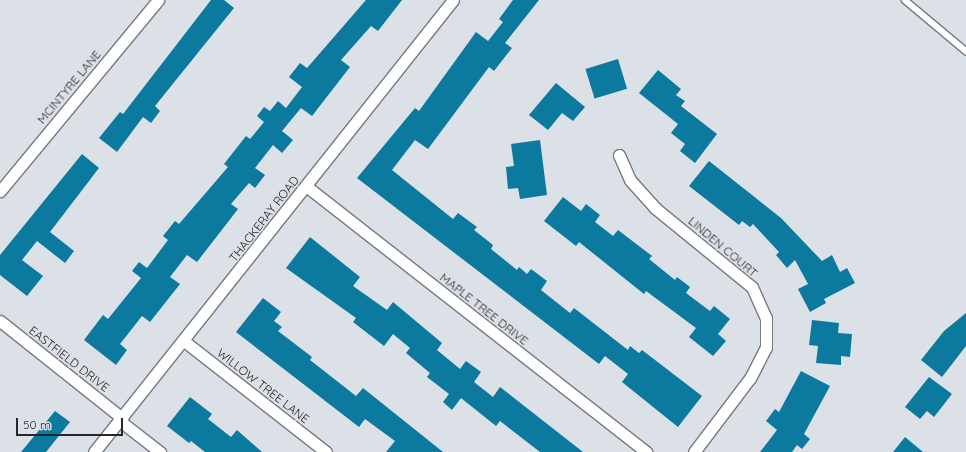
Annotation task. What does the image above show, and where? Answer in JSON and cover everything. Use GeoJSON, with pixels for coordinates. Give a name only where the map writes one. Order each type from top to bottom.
{"type":"FeatureCollection","features":[{"type":"Feature","properties":{"kind":"street","name":"MCINTYRE LANE"},"geometry":{"type":"LineString","coordinates":[[0,191],[158,0]]}},
{"type":"Feature","properties":{"kind":"street","name":"THACKERAY ROAD"},"geometry":{"type":"LineString","coordinates":[[94,452],[184,341],[453,0]]}},
{"type":"Feature","properties":{"kind":"street","name":"LINDEN COURT"},"geometry":{"type":"LineString","coordinates":[[619,155],[630,180],[655,208],[752,287],[766,318],[766,347],[750,378],[694,452]]}},
{"type":"Feature","properties":{"kind":"street","name":"MAPLE TREE DRIVE"},"geometry":{"type":"LineString","coordinates":[[306,186],[634,448],[646,452]]}},
{"type":"Feature","properties":{"kind":"street","name":"EASTFIELD DRIVE"},"geometry":{"type":"LineString","coordinates":[[0,321],[160,452]]}},
{"type":"Feature","properties":{"kind":"street","name":"WILLOW TREE LANE"},"geometry":{"type":"LineString","coordinates":[[184,341],[326,452]]}},
{"type":"Feature","properties":{"kind":"lane"},"geometry":{"type":"LineString","coordinates":[[905,0],[966,51]]}},
{"type":"Feature","properties":{"kind":"building"},"geometry":{"type":"Polygon","coordinates":[[[211,0],[224,0],[234,8],[155,106],[160,111],[151,123],[143,117],[117,152],[99,138],[120,112],[123,114],[211,0]]]}},
{"type":"Feature","properties":{"kind":"building"},"geometry":{"type":"Polygon","coordinates":[[[366,0],[402,0],[378,31],[371,26],[341,60],[350,67],[312,116],[301,108],[282,131],[293,140],[282,153],[273,145],[255,168],[265,175],[255,188],[249,183],[231,204],[238,209],[197,262],[187,255],[170,277],[180,284],[150,322],[142,316],[120,344],[127,350],[116,365],[84,340],[103,315],[108,319],[141,278],[132,271],[139,262],[147,268],[168,240],[163,236],[175,221],[179,224],[228,167],[224,164],[246,136],[250,139],[264,122],[257,116],[264,107],[270,111],[278,101],[286,108],[302,87],[289,77],[300,63],[307,68],[366,0]]]}},
{"type":"Feature","properties":{"kind":"building"},"geometry":{"type":"Polygon","coordinates":[[[513,0],[539,0],[505,43],[512,48],[494,71],[489,67],[428,149],[415,140],[392,170],[453,219],[458,213],[477,227],[474,230],[493,245],[491,249],[517,270],[519,267],[527,274],[531,269],[547,281],[541,290],[570,313],[574,308],[628,350],[630,346],[639,353],[642,350],[702,396],[678,427],[622,382],[628,374],[605,356],[599,364],[357,178],[415,108],[419,111],[476,32],[488,41],[503,22],[499,19],[513,0]]]}},
{"type":"Feature","properties":{"kind":"building"},"geometry":{"type":"Polygon","coordinates":[[[618,59],[627,89],[595,99],[585,69],[618,59]]]}},
{"type":"Feature","properties":{"kind":"building"},"geometry":{"type":"Polygon","coordinates":[[[658,70],[681,89],[676,95],[685,101],[681,106],[717,134],[695,163],[680,151],[685,144],[671,133],[678,124],[639,93],[658,70]]]}},
{"type":"Feature","properties":{"kind":"building"},"geometry":{"type":"Polygon","coordinates":[[[556,83],[585,107],[573,121],[562,113],[548,130],[529,115],[556,83]]]}},
{"type":"Feature","properties":{"kind":"building"},"geometry":{"type":"Polygon","coordinates":[[[540,140],[547,195],[520,199],[518,188],[508,189],[506,167],[514,166],[511,144],[540,140]]]}},
{"type":"Feature","properties":{"kind":"building"},"geometry":{"type":"Polygon","coordinates":[[[82,154],[99,168],[50,232],[74,251],[65,263],[37,241],[22,260],[43,276],[27,296],[0,275],[0,255],[82,154]]]}},
{"type":"Feature","properties":{"kind":"building"},"geometry":{"type":"Polygon","coordinates":[[[709,161],[781,218],[822,261],[832,255],[840,272],[847,268],[855,283],[824,299],[826,303],[810,312],[798,289],[808,284],[795,260],[787,268],[776,255],[779,252],[753,224],[750,227],[742,221],[739,225],[689,186],[709,161]]]}},
{"type":"Feature","properties":{"kind":"building"},"geometry":{"type":"Polygon","coordinates":[[[563,197],[581,211],[586,204],[600,215],[595,222],[613,236],[618,230],[652,256],[649,259],[675,280],[677,277],[690,287],[686,293],[710,311],[714,306],[730,319],[718,334],[726,341],[713,356],[689,337],[696,328],[646,291],[644,294],[579,242],[576,246],[544,221],[563,197]]]}},
{"type":"Feature","properties":{"kind":"building"},"geometry":{"type":"Polygon","coordinates":[[[310,237],[360,277],[353,286],[387,310],[393,302],[442,343],[437,350],[460,369],[466,361],[481,372],[474,382],[493,397],[500,387],[583,452],[540,452],[500,421],[496,426],[461,398],[452,410],[443,402],[449,394],[427,377],[430,373],[406,353],[410,348],[393,334],[384,346],[353,322],[356,318],[286,268],[310,237]]]}},
{"type":"Feature","properties":{"kind":"building"},"geometry":{"type":"Polygon","coordinates":[[[263,298],[281,312],[274,321],[282,327],[278,331],[312,357],[310,360],[356,396],[363,388],[443,452],[386,452],[395,441],[365,419],[359,427],[236,332],[263,298]]]}},
{"type":"Feature","properties":{"kind":"building"},"geometry":{"type":"Polygon","coordinates":[[[966,313],[966,346],[942,377],[921,360],[944,331],[966,313]]]}},
{"type":"Feature","properties":{"kind":"building"},"geometry":{"type":"Polygon","coordinates":[[[812,320],[839,323],[838,333],[852,334],[850,357],[841,356],[841,365],[816,363],[818,346],[809,345],[812,320]]]}},
{"type":"Feature","properties":{"kind":"building"},"geometry":{"type":"Polygon","coordinates":[[[801,371],[830,386],[804,434],[810,439],[802,449],[797,445],[792,452],[760,452],[777,430],[766,421],[775,409],[779,412],[801,371]]]}},
{"type":"Feature","properties":{"kind":"building"},"geometry":{"type":"Polygon","coordinates":[[[929,377],[952,394],[934,417],[927,411],[920,419],[905,407],[929,377]]]}},
{"type":"Feature","properties":{"kind":"building"},"geometry":{"type":"Polygon","coordinates":[[[190,397],[212,414],[208,419],[231,437],[237,430],[262,452],[205,452],[191,441],[189,443],[167,426],[190,397]]]}},
{"type":"Feature","properties":{"kind":"building"},"geometry":{"type":"Polygon","coordinates":[[[55,411],[70,422],[46,452],[21,452],[55,411]]]}},
{"type":"Feature","properties":{"kind":"building"},"geometry":{"type":"Polygon","coordinates":[[[905,437],[923,452],[893,452],[905,437]]]}}]}
